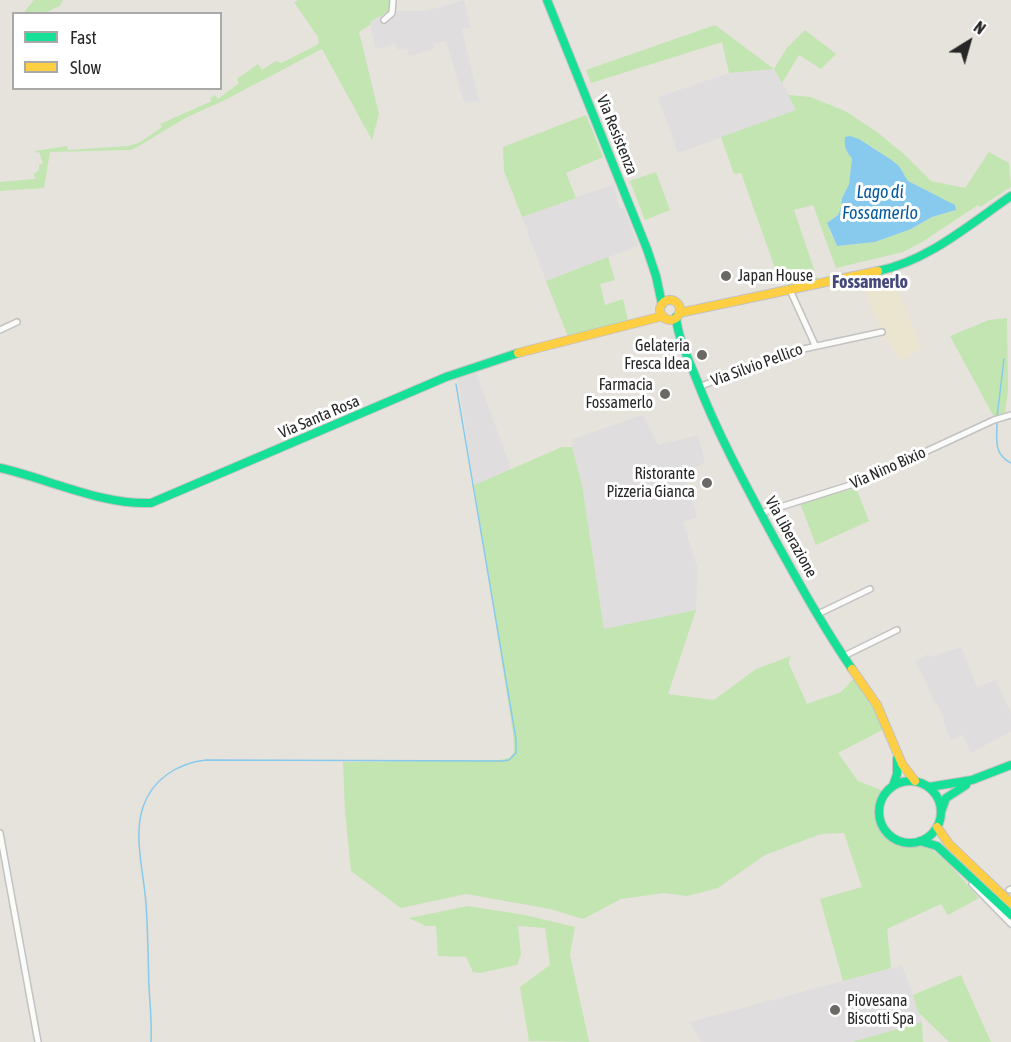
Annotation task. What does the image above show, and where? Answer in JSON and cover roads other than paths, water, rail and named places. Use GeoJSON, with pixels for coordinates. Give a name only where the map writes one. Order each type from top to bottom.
{"type":"FeatureCollection","features":[{"type":"Feature","properties":{"kind":"main road","name":"Via Resistenza"},"geometry":{"type":"LineString","coordinates":[[547,0],[590,101],[670,313]]}},
{"type":"Feature","properties":{"kind":"main road"},"geometry":{"type":"LineString","coordinates":[[670,313],[889,269],[917,258],[1011,196]]}},
{"type":"Feature","properties":{"kind":"main road","name":"Via Resistenza"},"geometry":{"type":"LineString","coordinates":[[659,281],[670,300],[670,313]]}},
{"type":"Feature","properties":{"kind":"main road","name":"Via Santa Rosa"},"geometry":{"type":"LineString","coordinates":[[0,468],[34,476],[120,503],[135,505],[151,503],[446,377],[507,356],[670,313]]}},
{"type":"Feature","properties":{"kind":"main road","name":"Via Liberazione"},"geometry":{"type":"LineString","coordinates":[[670,313],[699,387],[761,513],[818,614],[878,706],[895,750],[906,772],[915,781]]}},
{"type":"Feature","properties":{"kind":"main road","name":"Via Liberazione"},"geometry":{"type":"LineString","coordinates":[[893,786],[897,774],[895,750]]}},
{"type":"Feature","properties":{"kind":"main road"},"geometry":{"type":"LineString","coordinates":[[981,777],[945,786],[929,787],[915,781],[900,782],[893,786],[882,800],[880,817],[883,826],[894,838],[911,843],[927,838],[937,827],[942,805],[951,793],[981,777],[1011,765]]}},
{"type":"Feature","properties":{"kind":"main road"},"geometry":{"type":"LineString","coordinates":[[929,787],[940,802],[941,812]]}},
{"type":"Feature","properties":{"kind":"main road"},"geometry":{"type":"LineString","coordinates":[[937,827],[949,844],[1011,903]]}},
{"type":"Feature","properties":{"kind":"main road"},"geometry":{"type":"LineString","coordinates":[[920,841],[937,846],[1011,915]]}},
{"type":"Feature","properties":{"kind":"street"},"geometry":{"type":"LineString","coordinates":[[384,20],[392,13],[393,0]]}},
{"type":"Feature","properties":{"kind":"street","name":"Via Silvio Pellico"},"geometry":{"type":"LineString","coordinates":[[790,290],[815,345]]}},
{"type":"Feature","properties":{"kind":"street"},"geometry":{"type":"LineString","coordinates":[[0,330],[17,322]]}},
{"type":"Feature","properties":{"kind":"street","name":"Via Silvio Pellico"},"geometry":{"type":"LineString","coordinates":[[699,387],[780,354],[882,332]]}},
{"type":"Feature","properties":{"kind":"street","name":"Via Nino Bixio"},"geometry":{"type":"LineString","coordinates":[[761,513],[860,482],[994,420],[1008,416]]}},
{"type":"Feature","properties":{"kind":"street"},"geometry":{"type":"LineString","coordinates":[[818,614],[870,590]]}},
{"type":"Feature","properties":{"kind":"street"},"geometry":{"type":"LineString","coordinates":[[844,656],[897,630]]}},
{"type":"Feature","properties":{"kind":"street"},"geometry":{"type":"LineString","coordinates":[[0,833],[38,1042]]}},
{"type":"Feature","properties":{"kind":"street"},"geometry":{"type":"LineString","coordinates":[[961,868],[982,896],[1011,924]]}},
{"type":"Feature","properties":{"kind":"water","name":"Lago di Fossamerlo"},"geometry":{"type":"Polygon","coordinates":[[[845,137],[859,139],[890,159],[899,166],[908,181],[955,205],[956,210],[932,217],[911,229],[875,242],[837,246],[827,223],[838,215],[842,198],[849,184],[852,158],[846,149],[845,137]]]}},
{"type":"Feature","properties":{"kind":"waterway"},"geometry":{"type":"LineString","coordinates":[[997,417],[1004,359]]}},
{"type":"Feature","properties":{"kind":"waterway"},"geometry":{"type":"LineString","coordinates":[[151,1042],[147,914],[139,830],[147,797],[167,774],[185,765],[206,760],[502,761],[509,760],[516,753],[516,739],[456,384]]}},
{"type":"Feature","properties":{"kind":"waterway"},"geometry":{"type":"LineString","coordinates":[[997,422],[999,451],[1011,463]]}},
{"type":"Feature","properties":{"kind":"place","name":"Japan House"},"geometry":{"type":"Point","coordinates":[726,276]}},
{"type":"Feature","properties":{"kind":"place","name":"Gelateria Fresca Idea"},"geometry":{"type":"Point","coordinates":[702,355]}},
{"type":"Feature","properties":{"kind":"place","name":"Farmacia Fossamerlo"},"geometry":{"type":"Point","coordinates":[665,394]}},
{"type":"Feature","properties":{"kind":"place","name":"Ristorante Pizzeria Gianca"},"geometry":{"type":"Point","coordinates":[707,483]}},
{"type":"Feature","properties":{"kind":"place","name":"Piovesana Biscotti Spa"},"geometry":{"type":"Point","coordinates":[835,1010]}},
{"type":"Feature","properties":{"kind":"district","name":"Fossamerlo"},"geometry":{"type":"Point","coordinates":[870,282]}}]}
